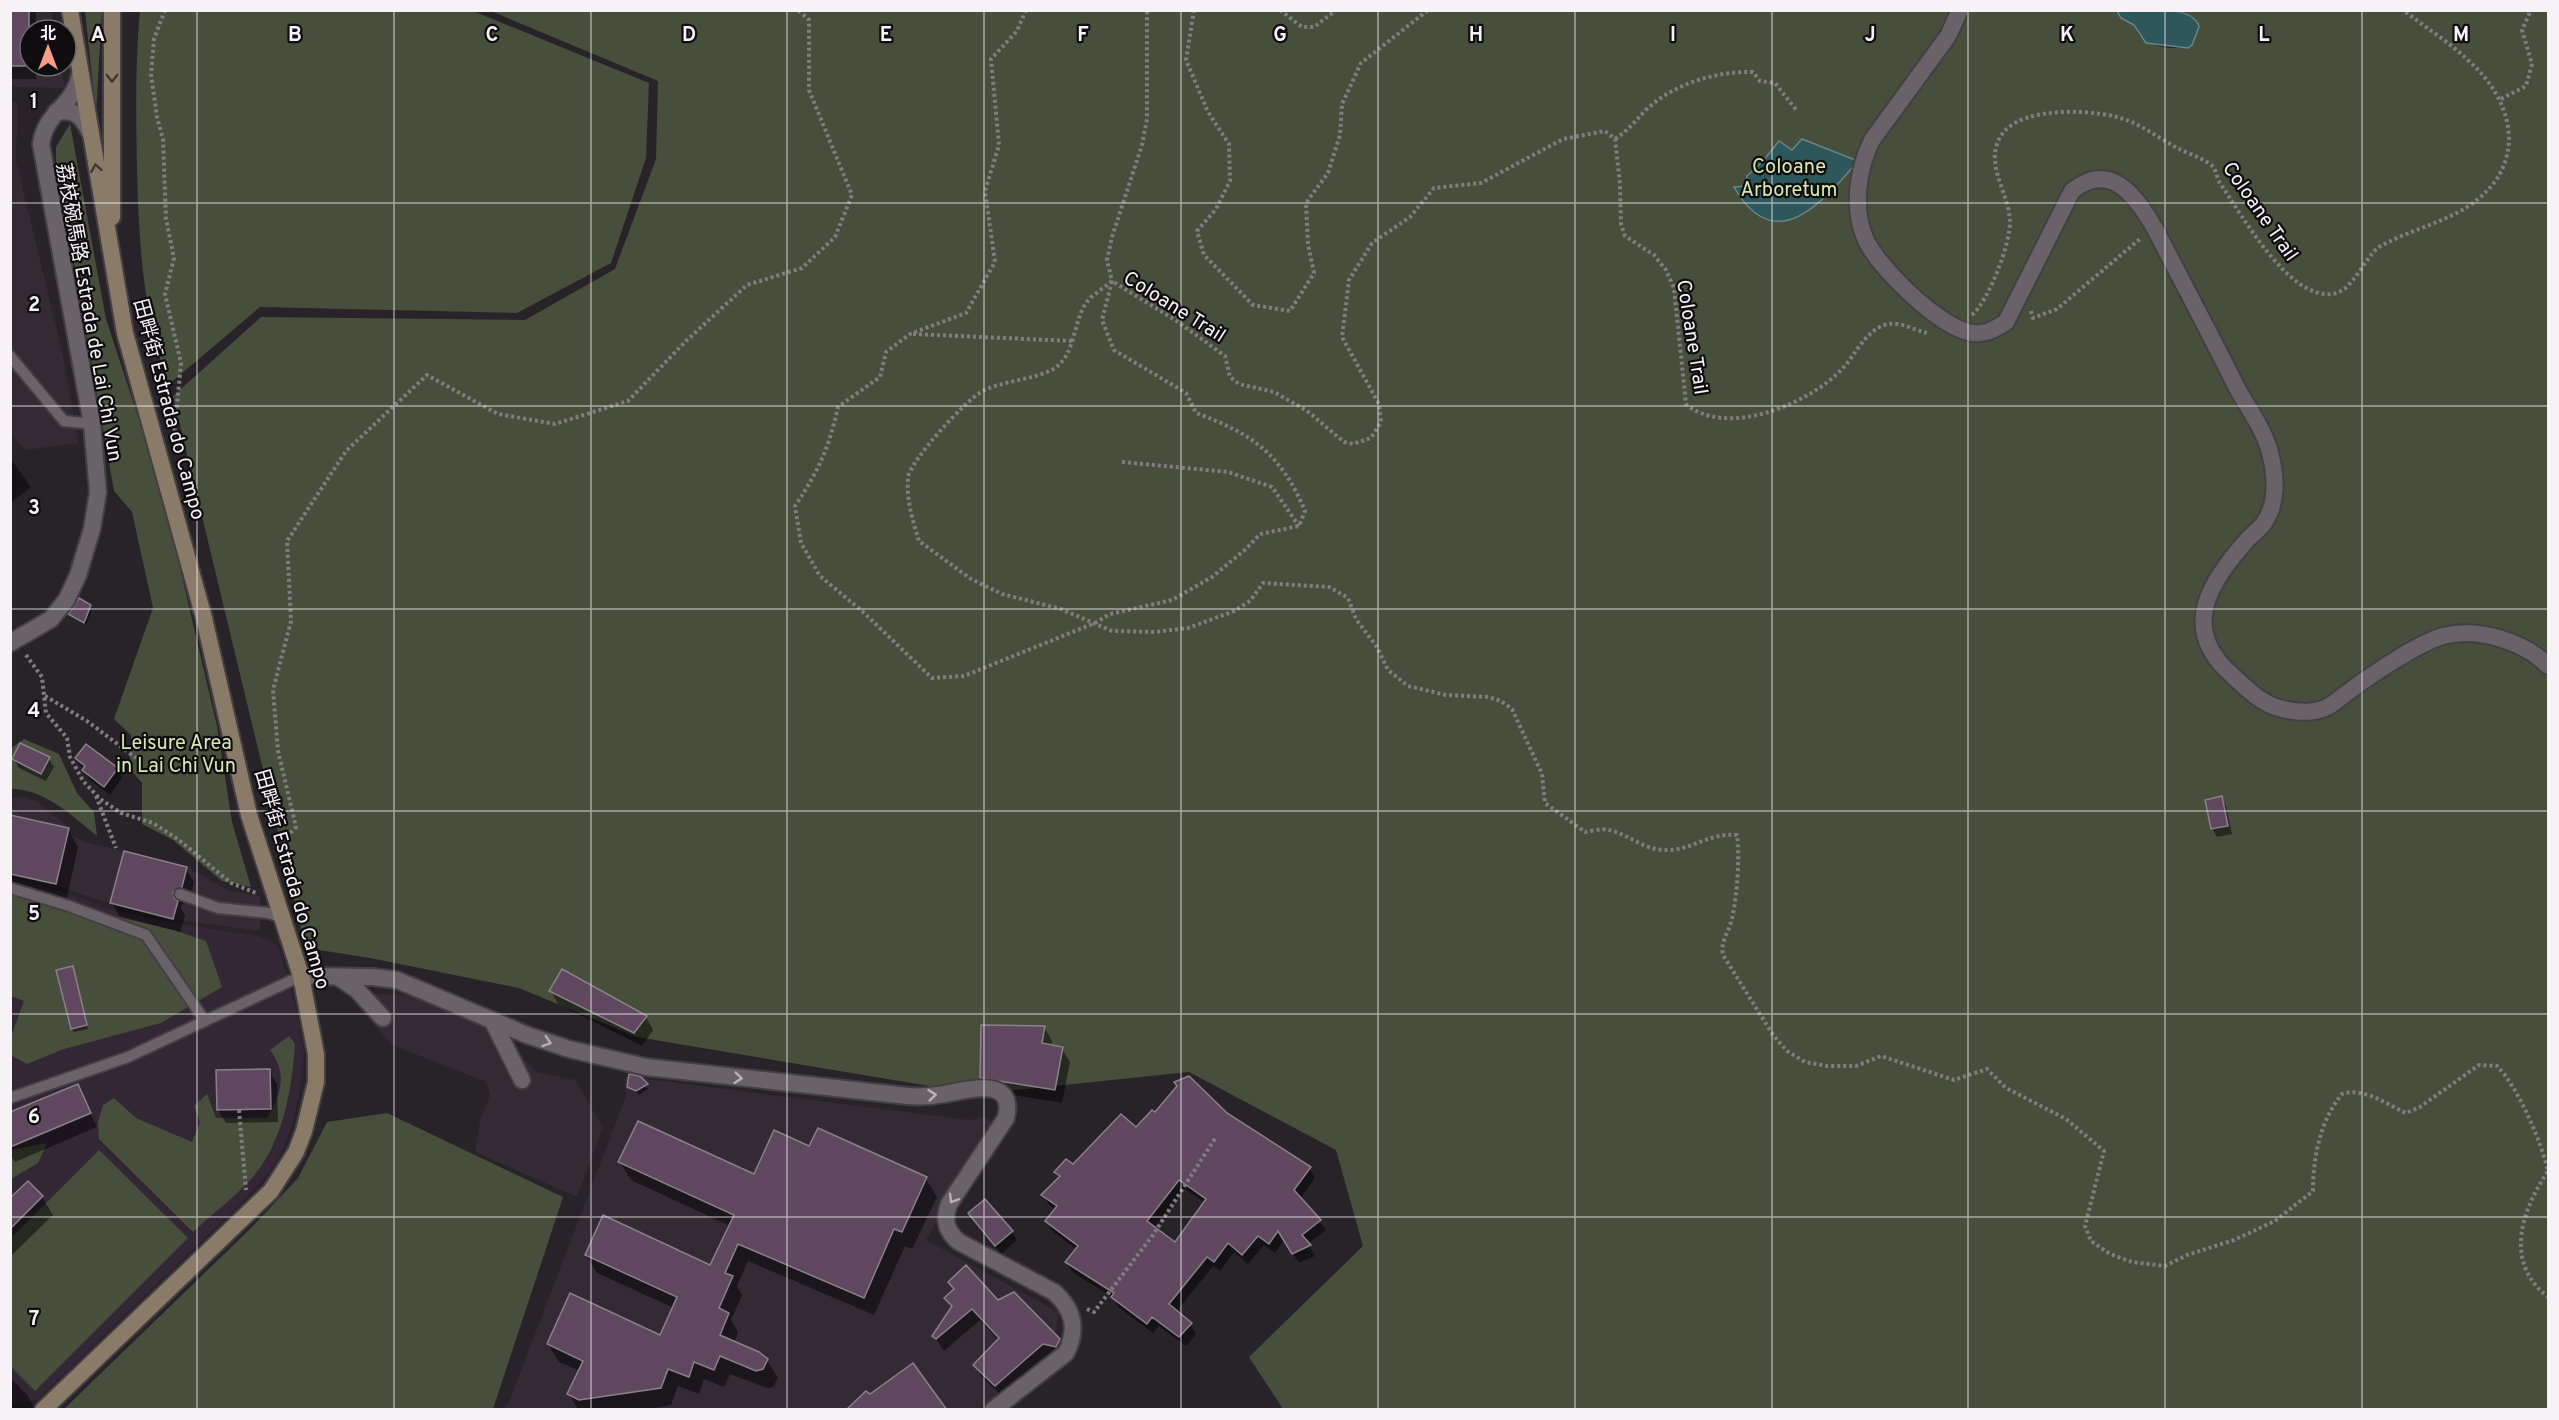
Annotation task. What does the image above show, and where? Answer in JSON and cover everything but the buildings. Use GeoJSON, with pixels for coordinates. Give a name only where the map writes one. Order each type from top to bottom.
{"type":"FeatureCollection","features":[{"type":"Feature","properties":{"kind":"main road","name":"田畔街 Estrada do Campo"},"geometry":{"type":"LineString","coordinates":[[44,1410],[271,1191],[296,1152],[311,1108],[316,1082],[316,1054],[301,976],[249,815],[204,618],[125,333],[70,10]]}},
{"type":"Feature","properties":{"kind":"main road","name":"田畔街 Estrada do Campo"},"geometry":{"type":"LineString","coordinates":[[112,10],[112,267]]}},
{"type":"Feature","properties":{"kind":"street"},"geometry":{"type":"LineString","coordinates":[[1960,10],[1948,36],[1872,140],[1860,172],[1858,202],[1864,237],[1880,264],[1897,283],[1956,328],[1969,333],[1982,333],[2006,322],[2072,191],[2081,184],[2105,181],[2118,183],[2132,193],[2154,227],[2270,452],[2275,496],[2265,523],[2213,584],[2204,604],[2203,627],[2209,648],[2222,666],[2256,696],[2273,706],[2293,712],[2313,711],[2332,705],[2357,685],[2442,637],[2458,634],[2496,638],[2519,645],[2540,657],[2548,666]]}},
{"type":"Feature","properties":{"kind":"street","name":"荔枝碗馬路 Estrada de Lai Chi Vun"},"geometry":{"type":"LineString","coordinates":[[13,642],[51,620],[67,599],[78,575],[92,530],[98,492],[92,424],[41,153],[42,135],[56,112],[75,93],[80,75]]}},
{"type":"Feature","properties":{"kind":"street"},"geometry":{"type":"LineString","coordinates":[[56,112],[74,112],[84,121],[89,131]]}},
{"type":"Feature","properties":{"kind":"street"},"geometry":{"type":"LineString","coordinates":[[301,976],[373,976],[397,980],[527,1035],[569,1049],[669,1071],[908,1096],[945,1094],[969,1087],[992,1089],[1004,1096],[1007,1104],[1006,1118],[950,1204],[945,1214],[946,1226],[950,1234],[959,1242],[1054,1292],[1068,1307],[1074,1325],[1073,1340],[1066,1353],[993,1410]]}},
{"type":"Feature","properties":{"kind":"street"},"geometry":{"type":"LineString","coordinates":[[338,976],[357,990],[383,1018]]}},
{"type":"Feature","properties":{"kind":"street"},"geometry":{"type":"LineString","coordinates":[[492,1020],[522,1080]]}},
{"type":"Feature","properties":{"kind":"lane"},"geometry":{"type":"LineString","coordinates":[[10,356],[64,421],[92,424]]}},
{"type":"Feature","properties":{"kind":"lane"},"geometry":{"type":"LineString","coordinates":[[10,888],[60,902],[146,935],[205,1021]]}},
{"type":"Feature","properties":{"kind":"lane"},"geometry":{"type":"LineString","coordinates":[[180,894],[218,908],[280,912]]}},
{"type":"Feature","properties":{"kind":"lane"},"geometry":{"type":"LineString","coordinates":[[11,1097],[128,1057],[238,1003],[301,976]]}},
{"type":"Feature","properties":{"kind":"path"},"geometry":{"type":"LineString","coordinates":[[165,10],[154,39],[151,74],[157,117],[163,139],[166,219],[174,258],[165,294],[181,363],[174,441]]}},
{"type":"Feature","properties":{"kind":"path"},"geometry":{"type":"LineString","coordinates":[[263,862],[296,827],[278,751],[273,690],[291,621],[287,541],[346,451],[427,375],[498,414],[555,424],[628,401],[686,341],[747,285],[802,268],[835,237],[852,195],[808,90],[808,20],[798,10]]}},
{"type":"Feature","properties":{"kind":"path"},"geometry":{"type":"LineString","coordinates":[[1026,10],[1017,31],[991,59],[999,145],[985,190],[995,262],[966,313],[910,334],[886,352],[880,377],[838,407],[830,444],[817,474],[795,506],[801,543],[820,576],[862,611],[932,678],[964,676],[1095,623],[1110,614],[1172,600],[1212,577],[1246,549],[1260,534],[1299,526]]}},
{"type":"Feature","properties":{"kind":"path"},"geometry":{"type":"LineString","coordinates":[[1147,10],[1147,119],[1142,145],[1107,260],[1112,281],[1102,320],[1114,350],[1186,393],[1196,413],[1228,425],[1269,452],[1293,482],[1305,511],[1299,526]]}},
{"type":"Feature","properties":{"kind":"path"},"geometry":{"type":"LineString","coordinates":[[1194,10],[1186,60],[1208,112],[1229,144],[1230,181],[1216,209],[1197,231],[1204,255],[1253,305],[1290,311],[1314,273],[1308,244],[1306,203],[1328,173],[1340,135],[1342,104],[1361,63],[1428,10]]}},
{"type":"Feature","properties":{"kind":"path"},"geometry":{"type":"LineString","coordinates":[[1281,10],[1302,27],[1314,27],[1336,10]]}},
{"type":"Feature","properties":{"kind":"path","name":"Coloane Trail"},"geometry":{"type":"LineString","coordinates":[[2403,10],[2471,62],[2501,99],[2510,134],[2507,161],[2496,181],[2481,197],[2465,208],[2379,247],[2368,255],[2343,290],[2331,294],[2301,286],[2282,270],[2209,164],[2128,120],[2105,115],[2042,114],[2018,122],[2003,132],[1994,160],[2010,220],[2008,236],[1986,298],[1979,308],[1956,328],[1927,333],[1901,325],[1887,324],[1875,330],[1842,370],[1811,394],[1776,410],[1743,418],[1708,417],[1695,412],[1686,404],[1682,380],[1680,326],[1674,288],[1666,270],[1654,255],[1625,236],[1621,224],[1620,184],[1615,139],[1605,131],[1563,139],[1481,183],[1434,188],[1410,217],[1372,243],[1349,280],[1342,337],[1382,413],[1377,431],[1362,442],[1353,444],[1336,438],[1306,410],[1274,392],[1239,384],[1230,377],[1225,356],[1175,320],[1112,281],[1086,302],[1066,356],[1056,368],[981,392],[953,415],[935,440],[918,457],[908,476],[911,512],[919,542],[972,579],[1002,594],[1061,609],[1112,631],[1155,632],[1188,628],[1242,606],[1250,601],[1263,583],[1329,587],[1347,598],[1356,619],[1377,647],[1388,670],[1408,686],[1446,696],[1488,697],[1501,701],[1512,709],[1542,774],[1545,803],[1586,832],[1608,829],[1634,843],[1662,850],[1679,850],[1722,833],[1737,836],[1739,851],[1732,919],[1721,948],[1723,955],[1773,1035],[1787,1051],[1805,1062],[1827,1065],[1856,1065],[1881,1056],[1954,1080],[1987,1069],[2006,1088],[2066,1119],[2104,1151],[2085,1226],[2091,1241],[2110,1254],[2132,1262],[2165,1266],[2234,1240],[2275,1221],[2298,1203],[2313,1191],[2313,1163],[2321,1134],[2342,1094],[2352,1091],[2367,1094],[2406,1113],[2420,1107],[2479,1065],[2497,1065],[2510,1078],[2544,1151],[2548,1171],[2534,1192],[2521,1224],[2521,1244],[2524,1263],[2533,1284],[2548,1297]]}},
{"type":"Feature","properties":{"kind":"path"},"geometry":{"type":"LineString","coordinates":[[2501,99],[2526,86],[2532,64],[2522,30],[2531,10]]}},
{"type":"Feature","properties":{"kind":"path"},"geometry":{"type":"LineString","coordinates":[[1615,139],[1630,130],[1646,110],[1667,95],[1689,83],[1736,72],[1753,72],[1760,81],[1775,83],[1797,111]]}},
{"type":"Feature","properties":{"kind":"path"},"geometry":{"type":"LineString","coordinates":[[2006,322],[2030,304],[2033,318],[2058,309],[2154,227]]}},
{"type":"Feature","properties":{"kind":"path"},"geometry":{"type":"LineString","coordinates":[[910,334],[1072,341]]}},
{"type":"Feature","properties":{"kind":"path"},"geometry":{"type":"LineString","coordinates":[[1122,462],[1228,472],[1272,487],[1299,526]]}},
{"type":"Feature","properties":{"kind":"path"},"geometry":{"type":"LineString","coordinates":[[13,642],[42,677],[46,713],[67,738],[69,757],[83,781],[95,794],[122,813],[153,823],[179,840],[231,883],[251,890],[280,912]]}},
{"type":"Feature","properties":{"kind":"path"},"geometry":{"type":"LineString","coordinates":[[44,696],[87,721],[136,758]]}},
{"type":"Feature","properties":{"kind":"path"},"geometry":{"type":"LineString","coordinates":[[260,775],[270,809]]}},
{"type":"Feature","properties":{"kind":"path"},"geometry":{"type":"LineString","coordinates":[[95,794],[116,849]]}},
{"type":"Feature","properties":{"kind":"path"},"geometry":{"type":"LineString","coordinates":[[239,1110],[248,1213]]}},
{"type":"Feature","properties":{"kind":"path"},"geometry":{"type":"LineString","coordinates":[[1094,1312],[1153,1235],[1216,1137]]}},
{"type":"Feature","properties":{"kind":"shaded area"},"geometry":{"type":"Polygon","coordinates":[[[11,11],[51,11],[52,18],[18,18],[18,78],[63,78],[65,88],[11,87],[11,11]]]}},
{"type":"Feature","properties":{"kind":"shaded area"},"geometry":{"type":"Polygon","coordinates":[[[11,102],[18,103],[16,160],[64,360],[78,443],[26,450],[11,434],[11,102]]]}},
{"type":"Feature","properties":{"kind":"shaded area"},"geometry":{"type":"Polygon","coordinates":[[[24,797],[37,801],[69,828],[68,834],[86,842],[187,867],[227,890],[260,896],[260,931],[173,919],[95,899],[47,882],[11,874],[10,798],[24,797]]]}},
{"type":"Feature","properties":{"kind":"shaded area"},"geometry":{"type":"Polygon","coordinates":[[[11,879],[69,894],[109,909],[162,921],[258,936],[278,946],[298,1016],[304,1054],[299,1096],[290,1131],[281,1153],[269,1172],[236,1208],[38,1399],[11,1405],[11,879]]]}},
{"type":"Feature","properties":{"kind":"shaded area"},"geometry":{"type":"Polygon","coordinates":[[[369,994],[407,995],[512,1037],[525,1061],[537,1072],[575,1080],[603,1127],[577,1197],[475,1152],[480,1121],[490,1095],[486,1082],[392,1045],[354,1002],[369,994]]]}},
{"type":"Feature","properties":{"kind":"shaded area"},"geometry":{"type":"Polygon","coordinates":[[[633,1071],[643,1073],[647,1079],[969,1120],[984,1117],[991,1120],[993,1126],[926,1240],[1058,1312],[1056,1333],[1060,1338],[1059,1344],[1053,1347],[1052,1355],[978,1409],[502,1410],[509,1402],[626,1096],[624,1079],[633,1071]]]}},
{"type":"Feature","properties":{"kind":"green space"},"geometry":{"type":"Polygon","coordinates":[[[140,10],[473,11],[649,83],[646,158],[611,263],[517,313],[260,307],[168,385],[153,331],[141,252],[136,110],[140,10]]]}},
{"type":"Feature","properties":{"kind":"green space","name":"Coloane Arboretum"},"geometry":{"type":"Polygon","coordinates":[[[2117,10],[2147,41],[2159,46],[2174,48],[2192,45],[2199,27],[2195,18],[2182,11],[2548,11],[2548,1409],[1283,1409],[1249,1357],[1363,1246],[1336,1150],[1189,1072],[977,1094],[637,1037],[519,988],[370,958],[306,948],[173,396],[261,317],[525,320],[615,269],[656,159],[658,81],[491,11],[2117,10]]]}},
{"type":"Feature","properties":{"kind":"green space"},"geometry":{"type":"Polygon","coordinates":[[[85,11],[102,11],[96,114],[85,11]]]}},
{"type":"Feature","properties":{"kind":"green space","name":"Leisure Area in Lai Chi Vun"},"geometry":{"type":"Polygon","coordinates":[[[70,124],[106,319],[161,487],[217,726],[232,822],[251,887],[222,881],[173,840],[142,824],[142,783],[130,769],[131,735],[114,719],[153,608],[132,512],[114,491],[56,161],[56,147],[70,124]]]}},
{"type":"Feature","properties":{"kind":"green space"},"geometry":{"type":"Polygon","coordinates":[[[24,739],[59,754],[77,793],[94,812],[97,836],[68,812],[46,798],[35,793],[11,789],[11,748],[24,739]]]}},
{"type":"Feature","properties":{"kind":"green space"},"geometry":{"type":"Polygon","coordinates":[[[11,892],[174,930],[206,941],[222,987],[161,1023],[64,1049],[27,1064],[11,1055],[10,1039],[24,1001],[11,996],[11,892]]]}},
{"type":"Feature","properties":{"kind":"green space"},"geometry":{"type":"Polygon","coordinates":[[[289,1036],[295,1044],[291,1079],[284,1115],[271,1149],[251,1179],[193,1232],[99,1139],[98,1122],[103,1105],[114,1098],[136,1118],[192,1142],[200,1122],[194,1106],[207,1094],[216,1118],[267,1118],[279,1092],[281,1076],[276,1059],[270,1050],[289,1036]]]}},
{"type":"Feature","properties":{"kind":"green space"},"geometry":{"type":"Polygon","coordinates":[[[387,1113],[563,1197],[493,1409],[64,1409],[250,1229],[298,1178],[327,1122],[387,1113]]]}},
{"type":"Feature","properties":{"kind":"green space"},"geometry":{"type":"Polygon","coordinates":[[[47,1143],[38,1163],[11,1179],[11,1150],[47,1143]]]}},
{"type":"Feature","properties":{"kind":"green space"},"geometry":{"type":"Polygon","coordinates":[[[99,1150],[188,1238],[35,1391],[11,1367],[11,1238],[99,1150]]]}},
{"type":"Feature","properties":{"kind":"water"},"geometry":{"type":"Polygon","coordinates":[[[2150,9],[2176,11],[2195,19],[2199,27],[2192,45],[2188,48],[2146,43],[2134,25],[2121,18],[2117,11],[2150,9]]]}},
{"type":"Feature","properties":{"kind":"water"},"geometry":{"type":"Polygon","coordinates":[[[1802,139],[1858,161],[1814,206],[1798,216],[1782,221],[1766,219],[1750,208],[1734,187],[1746,186],[1747,176],[1779,141],[1792,150],[1802,139]]]}}]}
